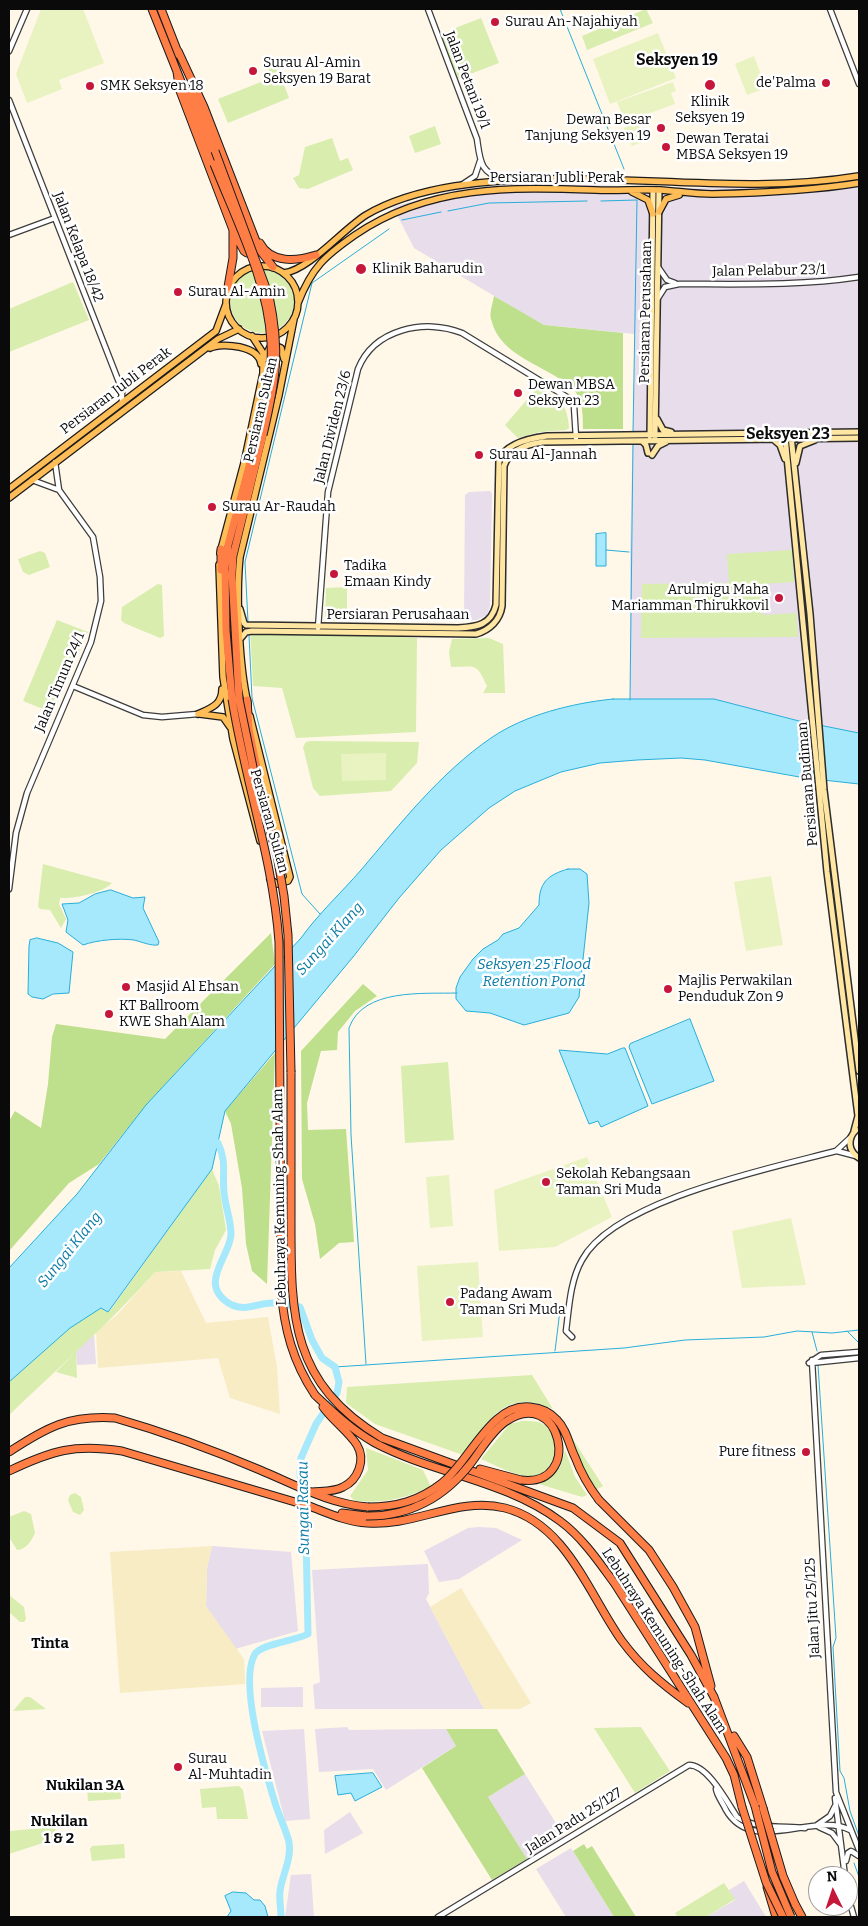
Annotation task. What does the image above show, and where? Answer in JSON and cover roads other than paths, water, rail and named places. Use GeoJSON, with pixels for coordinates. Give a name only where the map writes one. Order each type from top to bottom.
{"type":"FeatureCollection","features":[{"type":"Feature","properties":{"kind":"highway"},"geometry":{"type":"LineString","coordinates":[[152,9],[257,275],[270,321],[271,373],[260,434],[233,556],[232,575],[239,699]]}},
{"type":"Feature","properties":{"kind":"highway"},"geometry":{"type":"LineString","coordinates":[[161,9],[270,296],[274,319],[276,373],[228,545],[225,568],[226,630]]}},
{"type":"Feature","properties":{"kind":"highway"},"geometry":{"type":"LineString","coordinates":[[178,51],[204,107],[259,249],[273,267]]}},
{"type":"Feature","properties":{"kind":"highway"},"geometry":{"type":"LineString","coordinates":[[177,72],[180,91],[233,230],[244,251],[247,253],[252,252],[255,248],[254,236]]}},
{"type":"Feature","properties":{"kind":"highway"},"geometry":{"type":"LineString","coordinates":[[245,213],[261,246],[270,254],[293,261],[316,255]]}},
{"type":"Feature","properties":{"kind":"highway"},"geometry":{"type":"LineString","coordinates":[[228,287],[233,258],[233,230]]}},
{"type":"Feature","properties":{"kind":"highway"},"geometry":{"type":"LineString","coordinates":[[221,549],[226,630],[239,699],[254,751],[263,803]]}},
{"type":"Feature","properties":{"kind":"highway","name":"Lebuhraya Kemuning-Shah Alam"},"geometry":{"type":"LineString","coordinates":[[239,699],[254,772],[281,878],[288,935],[291,1072],[291,1288],[296,1326],[304,1353],[319,1381],[333,1400],[362,1426],[382,1438],[573,1508],[620,1543],[640,1572],[714,1697],[755,1806],[772,1872],[791,1917]]}},
{"type":"Feature","properties":{"kind":"highway","name":"Lebuhraya Kemuning-Shah Alam"},"geometry":{"type":"LineString","coordinates":[[239,699],[237,733],[270,870],[279,942],[281,1289],[283,1319],[296,1361],[315,1395],[329,1415],[343,1425],[392,1451],[512,1494],[562,1522],[596,1558],[615,1584],[726,1758],[734,1775],[742,1807],[766,1882]]}},
{"type":"Feature","properties":{"kind":"highway"},"geometry":{"type":"LineString","coordinates":[[9,1452],[34,1436],[67,1420],[91,1416],[115,1418],[241,1462],[310,1492],[346,1504],[368,1507],[404,1504],[432,1490],[452,1475],[497,1419],[510,1410],[527,1406],[537,1408],[556,1418],[563,1427],[581,1472],[599,1500],[649,1550],[673,1587],[695,1627],[714,1697]]}},
{"type":"Feature","properties":{"kind":"highway"},"geometry":{"type":"LineString","coordinates":[[9,1471],[54,1453],[77,1447],[101,1448],[122,1451],[289,1501],[366,1516],[400,1513],[431,1500],[455,1482],[504,1423],[514,1417],[534,1414],[550,1423],[556,1432],[560,1444],[560,1456],[552,1470],[538,1479],[521,1480],[422,1452]]}},
{"type":"Feature","properties":{"kind":"highway"},"geometry":{"type":"LineString","coordinates":[[310,1492],[341,1488],[355,1478],[360,1470],[359,1450],[343,1425]]}},
{"type":"Feature","properties":{"kind":"highway"},"geometry":{"type":"LineString","coordinates":[[309,1506],[337,1517],[366,1523],[397,1521],[473,1506],[497,1507],[525,1515],[542,1526],[566,1553],[622,1640],[648,1673],[692,1706]]}},
{"type":"Feature","properties":{"kind":"highway"},"geometry":{"type":"LineString","coordinates":[[724,1721],[746,1757],[783,1876],[802,1917]]}},
{"type":"Feature","properties":{"kind":"highway"},"geometry":{"type":"LineString","coordinates":[[766,1882],[776,1917]]}},
{"type":"Feature","properties":{"kind":"highway"},"geometry":{"type":"LineString","coordinates":[[766,1882],[783,1917]]}},
{"type":"Feature","properties":{"kind":"main road","name":"Persiaran Jubli Perak"},"geometry":{"type":"LineString","coordinates":[[284,273],[296,271],[365,216],[382,207],[418,194],[457,186],[514,180],[776,182],[834,180],[859,176]]}},
{"type":"Feature","properties":{"kind":"main road"},"geometry":{"type":"LineString","coordinates":[[587,181],[594,190],[601,181]]}},
{"type":"Feature","properties":{"kind":"main road"},"geometry":{"type":"LineString","coordinates":[[646,181],[656,189],[664,182]]}},
{"type":"Feature","properties":{"kind":"main road","name":"Persiaran Jubli Perak"},"geometry":{"type":"LineString","coordinates":[[298,303],[306,283],[317,265],[339,246],[392,212],[451,196],[489,189],[524,187],[594,190],[656,189],[694,194],[808,190],[859,183]]}},
{"type":"Feature","properties":{"kind":"main road","name":"Persiaran Perusahaan"},"geometry":{"type":"LineString","coordinates":[[653,413],[656,189]]}},
{"type":"Feature","properties":{"kind":"main road"},"geometry":{"type":"LineString","coordinates":[[624,190],[644,196],[656,213],[661,205],[671,196],[694,194]]}},
{"type":"Feature","properties":{"kind":"main road","name":"Persiaran Perusahaan"},"geometry":{"type":"LineString","coordinates":[[652,441],[658,299],[656,213]]}},
{"type":"Feature","properties":{"kind":"main road"},"geometry":{"type":"LineString","coordinates":[[254,267],[273,267],[284,273],[296,289],[298,303],[294,319],[288,326],[272,336],[252,336],[239,329],[232,322],[226,304],[228,287],[244,270],[254,267]]}},
{"type":"Feature","properties":{"kind":"main road","name":"Persiaran Jubli Perak"},"geometry":{"type":"LineString","coordinates":[[9,488],[216,330],[226,304]]}},
{"type":"Feature","properties":{"kind":"main road","name":"Persiaran Sultan"},"geometry":{"type":"LineString","coordinates":[[252,336],[261,348],[264,362],[263,374],[244,463],[221,549],[218,572],[223,677],[234,739],[271,881],[277,884],[283,883],[290,876],[289,870],[239,699],[241,638],[239,604],[240,557],[294,319]]}},
{"type":"Feature","properties":{"kind":"main road","name":"Persiaran Jubli Perak"},"geometry":{"type":"LineString","coordinates":[[9,498],[218,339],[239,329]]}},
{"type":"Feature","properties":{"kind":"main road"},"geometry":{"type":"LineString","coordinates":[[205,350],[217,345],[251,350],[261,359],[263,374]]}},
{"type":"Feature","properties":{"kind":"main road"},"geometry":{"type":"LineString","coordinates":[[264,362],[270,347],[274,345],[280,348],[284,363]]}},
{"type":"Feature","properties":{"kind":"main road"},"geometry":{"type":"LineString","coordinates":[[653,413],[662,430],[695,434]]}},
{"type":"Feature","properties":{"kind":"main road"},"geometry":{"type":"LineString","coordinates":[[653,413],[646,431],[638,438],[646,445],[650,454],[658,446],[669,441]]}},
{"type":"Feature","properties":{"kind":"main road","name":"Persiaran Perusahaan"},"geometry":{"type":"LineString","coordinates":[[638,438],[652,441],[669,441],[772,438],[859,432]]}},
{"type":"Feature","properties":{"kind":"main road","name":"Persiaran Perusahaan"},"geometry":{"type":"LineString","coordinates":[[239,604],[242,619],[246,625],[476,634],[488,629],[499,617],[502,606],[506,460],[527,445],[576,439],[638,438],[652,435],[695,434],[859,438]]}},
{"type":"Feature","properties":{"kind":"main road","name":"Persiaran Budiman"},"geometry":{"type":"LineString","coordinates":[[788,436],[788,472],[858,1116],[854,1131]]}},
{"type":"Feature","properties":{"kind":"main road","name":"Persiaran Budiman"},"geometry":{"type":"LineString","coordinates":[[788,436],[795,473],[810,614],[815,709]]}},
{"type":"Feature","properties":{"kind":"main road"},"geometry":{"type":"LineString","coordinates":[[795,473],[797,452],[800,446],[820,437]]}},
{"type":"Feature","properties":{"kind":"main road"},"geometry":{"type":"LineString","coordinates":[[772,438],[780,444],[788,472]]}},
{"type":"Feature","properties":{"kind":"main road","name":"Persiaran Perusahaan"},"geometry":{"type":"LineString","coordinates":[[241,638],[246,632],[252,631],[318,629]]}},
{"type":"Feature","properties":{"kind":"main road"},"geometry":{"type":"LineString","coordinates":[[198,714],[212,708],[222,699],[223,677]]}},
{"type":"Feature","properties":{"kind":"main road"},"geometry":{"type":"LineString","coordinates":[[198,714],[224,717],[234,739]]}},
{"type":"Feature","properties":{"kind":"main road","name":"Persiaran Budiman"},"geometry":{"type":"LineString","coordinates":[[822,790],[859,1071]]}},
{"type":"Feature","properties":{"kind":"main road"},"geometry":{"type":"LineString","coordinates":[[858,1158],[852,1151],[850,1137],[859,1127]]}},
{"type":"Feature","properties":{"kind":"street"},"geometry":{"type":"LineString","coordinates":[[9,51],[27,9]]}},
{"type":"Feature","properties":{"kind":"street","name":"Jalan Petani 19/1"},"geometry":{"type":"LineString","coordinates":[[428,9],[477,139],[480,161]]}},
{"type":"Feature","properties":{"kind":"street"},"geometry":{"type":"LineString","coordinates":[[830,9],[859,84]]}},
{"type":"Feature","properties":{"kind":"street","name":"Jalan Kelapa 18/42"},"geometry":{"type":"LineString","coordinates":[[9,100],[122,390],[122,402]]}},
{"type":"Feature","properties":{"kind":"street"},"geometry":{"type":"LineString","coordinates":[[480,161],[487,172],[493,177],[514,180]]}},
{"type":"Feature","properties":{"kind":"street"},"geometry":{"type":"LineString","coordinates":[[457,186],[476,176],[480,161]]}},
{"type":"Feature","properties":{"kind":"street"},"geometry":{"type":"LineString","coordinates":[[9,235],[55,218]]}},
{"type":"Feature","properties":{"kind":"street"},"geometry":{"type":"LineString","coordinates":[[658,268],[667,280],[679,284]]}},
{"type":"Feature","properties":{"kind":"street","name":"Jalan Pelabur 23/1"},"geometry":{"type":"LineString","coordinates":[[679,284],[794,284],[859,277]]}},
{"type":"Feature","properties":{"kind":"street"},"geometry":{"type":"LineString","coordinates":[[658,299],[666,287],[679,284]]}},
{"type":"Feature","properties":{"kind":"street","name":"Jalan Dividen 23/6"},"geometry":{"type":"LineString","coordinates":[[318,629],[328,492],[358,369],[366,353],[374,347],[395,332],[423,326],[444,327],[462,333],[570,399],[574,406],[576,439]]}},
{"type":"Feature","properties":{"kind":"street"},"geometry":{"type":"LineString","coordinates":[[122,390],[127,393],[134,393]]}},
{"type":"Feature","properties":{"kind":"street"},"geometry":{"type":"LineString","coordinates":[[32,480],[59,490],[55,462]]}},
{"type":"Feature","properties":{"kind":"street","name":"Jalan Timun 24/1"},"geometry":{"type":"LineString","coordinates":[[9,889],[16,833],[27,793],[73,686],[96,623],[100,601],[100,576],[93,537],[59,490]]}},
{"type":"Feature","properties":{"kind":"street"},"geometry":{"type":"LineString","coordinates":[[73,686],[143,715],[162,718],[198,714]]}},
{"type":"Feature","properties":{"kind":"street"},"geometry":{"type":"LineString","coordinates":[[572,1337],[566,1331],[569,1304],[582,1260],[596,1242],[622,1222],[680,1195],[718,1181],[836,1151],[850,1137]]}},
{"type":"Feature","properties":{"kind":"street"},"geometry":{"type":"LineString","coordinates":[[836,1151],[858,1158]]}},
{"type":"Feature","properties":{"kind":"street"},"geometry":{"type":"LineString","coordinates":[[812,1361],[831,1353],[859,1352]]}},
{"type":"Feature","properties":{"kind":"street"},"geometry":{"type":"LineString","coordinates":[[812,1361],[859,1358]]}},
{"type":"Feature","properties":{"kind":"street","name":"Jalan Jitu 25/125"},"geometry":{"type":"LineString","coordinates":[[812,1361],[836,1792],[859,1850]]}},
{"type":"Feature","properties":{"kind":"street","name":"Jalan Padu 25/127"},"geometry":{"type":"LineString","coordinates":[[438,1917],[689,1764],[702,1767],[716,1787],[732,1820],[744,1828],[776,1832],[840,1826],[850,1831]]}},
{"type":"Feature","properties":{"kind":"street"},"geometry":{"type":"LineString","coordinates":[[836,1792],[835,1806],[840,1826],[844,1866]]}},
{"type":"Feature","properties":{"kind":"street"},"geometry":{"type":"LineString","coordinates":[[816,1827],[830,1816],[835,1806]]}},
{"type":"Feature","properties":{"kind":"street"},"geometry":{"type":"LineString","coordinates":[[816,1827],[832,1832],[842,1847]]}},
{"type":"Feature","properties":{"kind":"street"},"geometry":{"type":"LineString","coordinates":[[845,1866],[848,1853],[854,1851],[859,1856]]}},
{"type":"Feature","properties":{"kind":"water"},"geometry":{"type":"Polygon","coordinates":[[[606,533],[606,566],[596,566],[596,534],[606,533]]]}},
{"type":"Feature","properties":{"kind":"water","name":"Sungai Klang"},"geometry":{"type":"Polygon","coordinates":[[[613,699],[714,699],[799,721],[859,733],[859,784],[805,778],[705,760],[681,758],[637,760],[600,763],[561,772],[515,791],[489,808],[441,850],[399,898],[353,957],[225,1111],[212,1169],[108,1312],[101,1308],[70,1328],[9,1382],[9,1268],[77,1194],[146,1105],[301,938],[422,799],[472,752],[504,730],[549,711],[613,699]]]}},
{"type":"Feature","properties":{"kind":"water","name":"Seksyen 25 Flood Retention Pond"},"geometry":{"type":"Polygon","coordinates":[[[568,869],[580,869],[587,874],[589,903],[579,997],[569,1013],[524,1025],[490,1013],[466,1011],[456,999],[456,988],[460,977],[483,949],[498,940],[503,934],[519,928],[539,905],[541,891],[550,877],[568,869]]]}},
{"type":"Feature","properties":{"kind":"water"},"geometry":{"type":"Polygon","coordinates":[[[111,890],[133,898],[145,897],[143,908],[159,942],[158,945],[122,939],[83,945],[66,932],[68,920],[62,904],[79,903],[95,894],[111,890]]]}},
{"type":"Feature","properties":{"kind":"water"},"geometry":{"type":"Polygon","coordinates":[[[37,938],[58,943],[73,952],[69,993],[53,994],[43,999],[32,997],[28,994],[29,946],[30,940],[37,938]]]}},
{"type":"Feature","properties":{"kind":"water"},"geometry":{"type":"Polygon","coordinates":[[[690,1019],[714,1081],[652,1104],[629,1047],[630,1044],[690,1019]]]}},
{"type":"Feature","properties":{"kind":"water"},"geometry":{"type":"Polygon","coordinates":[[[625,1048],[648,1106],[601,1127],[598,1121],[589,1124],[559,1050],[607,1054],[625,1048]]]}},
{"type":"Feature","properties":{"kind":"water"},"geometry":{"type":"Polygon","coordinates":[[[373,1773],[382,1787],[355,1801],[351,1793],[338,1795],[335,1776],[373,1773]]]}},
{"type":"Feature","properties":{"kind":"water"},"geometry":{"type":"Polygon","coordinates":[[[233,1892],[246,1893],[254,1900],[260,1900],[265,1906],[268,1917],[227,1917],[231,1911],[225,1896],[233,1892]]]}},
{"type":"Feature","properties":{"kind":"waterway"},"geometry":{"type":"LineString","coordinates":[[560,9],[624,169]]}},
{"type":"Feature","properties":{"kind":"waterway"},"geometry":{"type":"LineString","coordinates":[[601,201],[637,200],[633,433]]}},
{"type":"Feature","properties":{"kind":"waterway"},"geometry":{"type":"LineString","coordinates":[[448,211],[489,203],[587,201]]}},
{"type":"Feature","properties":{"kind":"waterway"},"geometry":{"type":"LineString","coordinates":[[402,220],[441,212]]}},
{"type":"Feature","properties":{"kind":"waterway"},"geometry":{"type":"LineString","coordinates":[[248,622],[245,562],[312,283],[389,229]]}},
{"type":"Feature","properties":{"kind":"waterway"},"geometry":{"type":"LineString","coordinates":[[630,700],[633,442]]}},
{"type":"Feature","properties":{"kind":"waterway"},"geometry":{"type":"LineString","coordinates":[[606,550],[629,552]]}},
{"type":"Feature","properties":{"kind":"waterway"},"geometry":{"type":"LineString","coordinates":[[249,635],[252,698],[302,894],[320,914]]}},
{"type":"Feature","properties":{"kind":"waterway"},"geometry":{"type":"LineString","coordinates":[[366,1364],[351,1135],[349,1028],[356,1015],[367,1006],[380,1000],[412,994],[457,993]]}},
{"type":"Feature","properties":{"kind":"waterway","name":"Sungai Rasau"},"geometry":{"type":"LineString","coordinates":[[210,1141],[218,1143],[221,1150],[224,1168],[224,1192],[231,1234],[230,1243],[215,1280],[216,1289],[221,1297],[237,1307],[274,1303],[300,1307],[312,1340],[322,1358],[335,1367],[339,1382],[337,1393],[316,1424],[301,1458],[300,1473],[306,1536],[308,1634],[258,1651],[255,1654],[251,1668],[250,1685],[255,1729],[276,1806],[290,1848],[280,1891],[281,1917]]}},
{"type":"Feature","properties":{"kind":"waterway"},"geometry":{"type":"LineString","coordinates":[[555,1351],[560,1310]]}},
{"type":"Feature","properties":{"kind":"waterway"},"geometry":{"type":"LineString","coordinates":[[335,1367],[624,1348],[685,1340],[764,1337],[797,1331],[832,1333],[859,1330]]}},
{"type":"Feature","properties":{"kind":"waterway"},"geometry":{"type":"LineString","coordinates":[[847,1331],[859,1343]]}},
{"type":"Feature","properties":{"kind":"waterway"},"geometry":{"type":"LineString","coordinates":[[812,1332],[817,1351]]}},
{"type":"Feature","properties":{"kind":"waterway"},"geometry":{"type":"LineString","coordinates":[[818,1365],[836,1638],[833,1647],[840,1771],[844,1778],[850,1811],[859,1836]]}},
{"type":"Feature","properties":{"kind":"waterway"},"geometry":{"type":"LineString","coordinates":[[854,1863],[859,1877]]}},
{"type":"Feature","properties":{"kind":"place","name":"Surau An-Najahiyah"},"geometry":{"type":"Point","coordinates":[495,22]}},
{"type":"Feature","properties":{"kind":"place","name":"Surau Al-Amin Seksyen 19 Barat"},"geometry":{"type":"Point","coordinates":[253,71]}},
{"type":"Feature","properties":{"kind":"place","name":"de'Palma"},"geometry":{"type":"Point","coordinates":[826,83]}},
{"type":"Feature","properties":{"kind":"place","name":"Klinik Seksyen 19"},"geometry":{"type":"Point","coordinates":[710,85]}},
{"type":"Feature","properties":{"kind":"place","name":"SMK Seksyen 18"},"geometry":{"type":"Point","coordinates":[90,86]}},
{"type":"Feature","properties":{"kind":"place","name":"Dewan Besar Tanjung Seksyen 19"},"geometry":{"type":"Point","coordinates":[661,128]}},
{"type":"Feature","properties":{"kind":"place","name":"Dewan Teratai MBSA Seksyen 19"},"geometry":{"type":"Point","coordinates":[666,147]}},
{"type":"Feature","properties":{"kind":"place","name":"Klinik Baharudin"},"geometry":{"type":"Point","coordinates":[361,269]}},
{"type":"Feature","properties":{"kind":"place","name":"Surau Al-Amin"},"geometry":{"type":"Point","coordinates":[178,292]}},
{"type":"Feature","properties":{"kind":"place","name":"Dewan MBSA Seksyen 23"},"geometry":{"type":"Point","coordinates":[518,393]}},
{"type":"Feature","properties":{"kind":"place","name":"Surau Al-Jannah"},"geometry":{"type":"Point","coordinates":[479,455]}},
{"type":"Feature","properties":{"kind":"place","name":"Surau Ar-Raudah"},"geometry":{"type":"Point","coordinates":[212,507]}},
{"type":"Feature","properties":{"kind":"place","name":"Tadika Emaan Kindy"},"geometry":{"type":"Point","coordinates":[334,574]}},
{"type":"Feature","properties":{"kind":"place","name":"Arulmigu Maha Mariamman Thirukkovil"},"geometry":{"type":"Point","coordinates":[779,598]}},
{"type":"Feature","properties":{"kind":"place","name":"Masjid Al Ehsan"},"geometry":{"type":"Point","coordinates":[126,987]}},
{"type":"Feature","properties":{"kind":"place","name":"Majlis Perwakilan Penduduk Zon 9"},"geometry":{"type":"Point","coordinates":[668,989]}},
{"type":"Feature","properties":{"kind":"place","name":"KT Ballroom KWE Shah Alam"},"geometry":{"type":"Point","coordinates":[109,1014]}},
{"type":"Feature","properties":{"kind":"place","name":"Sekolah Kebangsaan Taman Sri Muda"},"geometry":{"type":"Point","coordinates":[546,1182]}},
{"type":"Feature","properties":{"kind":"place","name":"Padang Awam Taman Sri Muda"},"geometry":{"type":"Point","coordinates":[450,1302]}},
{"type":"Feature","properties":{"kind":"place","name":"Pure fitness"},"geometry":{"type":"Point","coordinates":[806,1452]}},
{"type":"Feature","properties":{"kind":"place","name":"Surau Al-Muhtadin"},"geometry":{"type":"Point","coordinates":[178,1767]}},
{"type":"Feature","properties":{"kind":"district","name":"Seksyen 19"},"geometry":{"type":"Point","coordinates":[677,61]}},
{"type":"Feature","properties":{"kind":"district","name":"Seksyen 23"},"geometry":{"type":"Point","coordinates":[788,435]}},
{"type":"Feature","properties":{"kind":"district","name":"Tinta"},"geometry":{"type":"Point","coordinates":[50,1644]}},
{"type":"Feature","properties":{"kind":"district","name":"Nukilan 3A"},"geometry":{"type":"Point","coordinates":[85,1786]}},
{"type":"Feature","properties":{"kind":"district","name":"Nukilan 1 & 2"},"geometry":{"type":"Point","coordinates":[59,1830]}}]}
